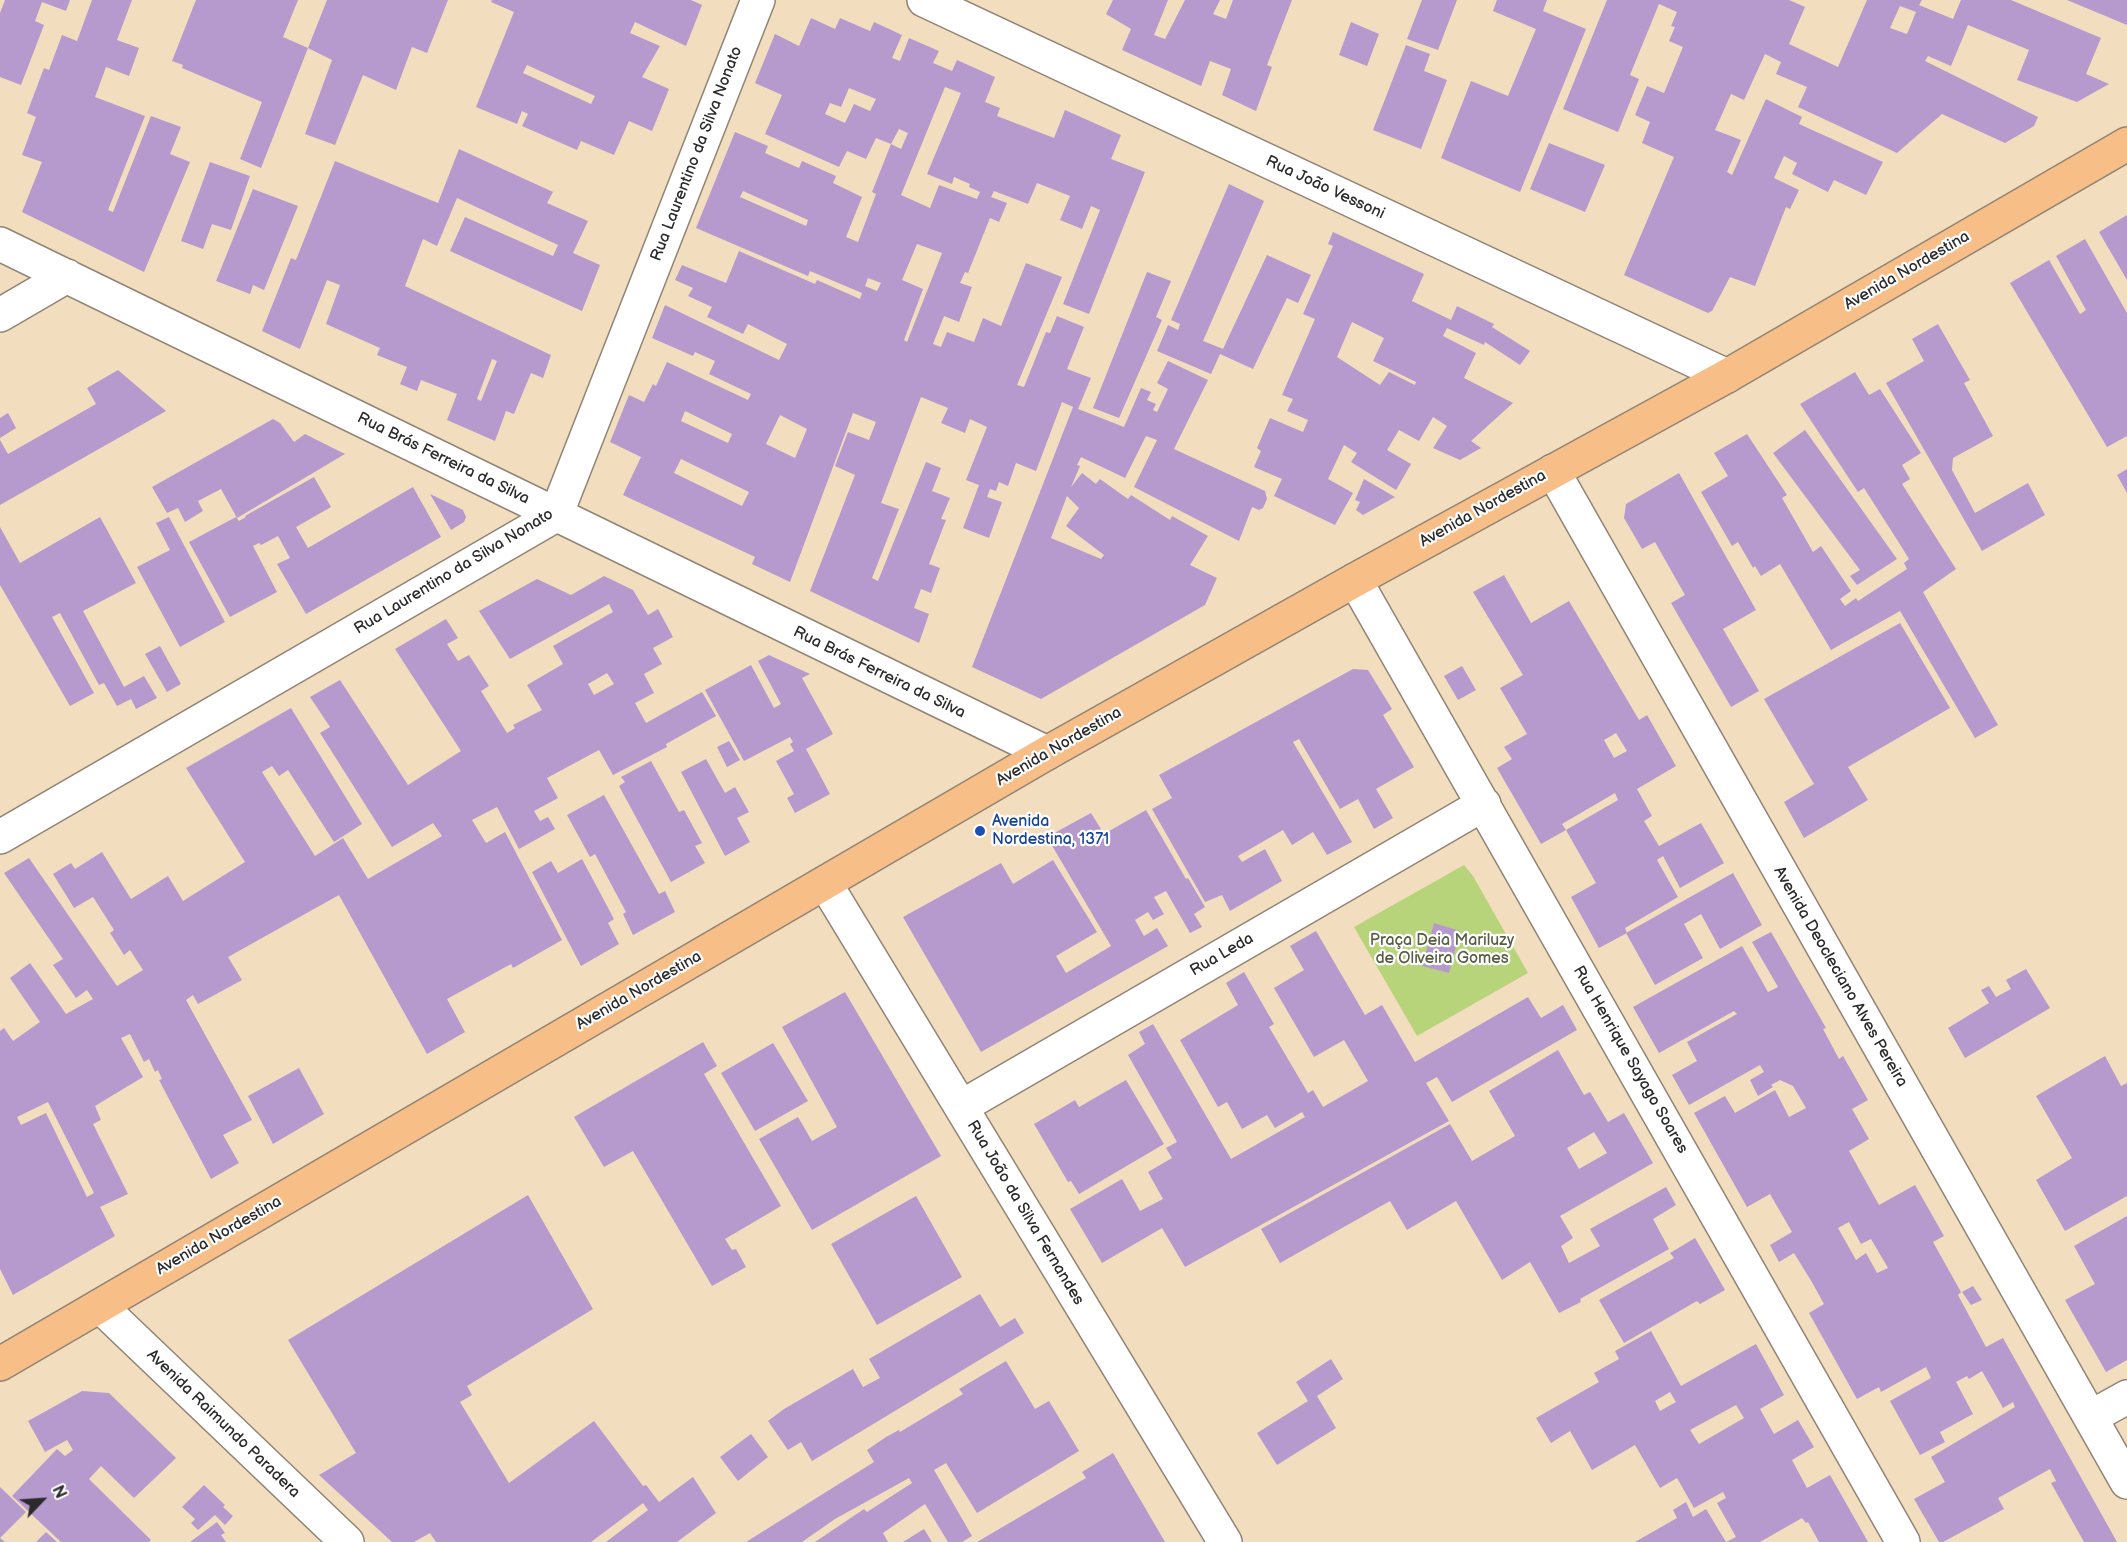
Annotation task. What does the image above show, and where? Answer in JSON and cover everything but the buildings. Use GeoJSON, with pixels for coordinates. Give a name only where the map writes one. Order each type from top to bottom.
{"type":"FeatureCollection","features":[{"type":"Feature","properties":{"kind":"main road","name":"Avenida Nordestina"},"geometry":{"type":"LineString","coordinates":[[0,1364],[1047,753],[1355,580],[1727,376],[2127,144]]}},
{"type":"Feature","properties":{"kind":"street","name":"Rua Laurentino da Silva Nonato"},"geometry":{"type":"LineString","coordinates":[[0,837],[556,515],[758,0]]}},
{"type":"Feature","properties":{"kind":"street","name":"Rua João Vessoni"},"geometry":{"type":"LineString","coordinates":[[924,0],[1727,376]]}},
{"type":"Feature","properties":{"kind":"street","name":"Rua Brás Ferreira da Silva"},"geometry":{"type":"LineString","coordinates":[[0,244],[1047,753]]}},
{"type":"Feature","properties":{"kind":"street"},"geometry":{"type":"LineString","coordinates":[[0,315],[67,276]]}},
{"type":"Feature","properties":{"kind":"street","name":"Avenida Deocleciano Alves Pereira"},"geometry":{"type":"LineString","coordinates":[[1553,471],[2127,1482]]}},
{"type":"Feature","properties":{"kind":"street","name":"Rua Henrique Sayago Soares"},"geometry":{"type":"LineString","coordinates":[[1355,580],[1903,1542]]}},
{"type":"Feature","properties":{"kind":"street","name":"Rua Leda"},"geometry":{"type":"LineString","coordinates":[[961,1107],[1484,804]]}},
{"type":"Feature","properties":{"kind":"street","name":"Rua João da Silva Fernandes"},"geometry":{"type":"LineString","coordinates":[[825,883],[1225,1542]]}},
{"type":"Feature","properties":{"kind":"street","name":"Avenida Raimundo Paradera"},"geometry":{"type":"LineString","coordinates":[[100,1306],[347,1542]]}},
{"type":"Feature","properties":{"kind":"street"},"geometry":{"type":"LineString","coordinates":[[2091,1417],[2127,1397]]}},
{"type":"Feature","properties":{"kind":"green space","name":"Praça Deia Mariluzy de Oliveira Gomes"},"geometry":{"type":"Polygon","coordinates":[[[1464,865],[1473,876],[1528,973],[1417,1036],[1354,927],[1464,865]]]}},
{"type":"Feature","properties":{"kind":"place","name":"Avenida Nordestina, 1371"},"geometry":{"type":"Point","coordinates":[980,831]}}]}
